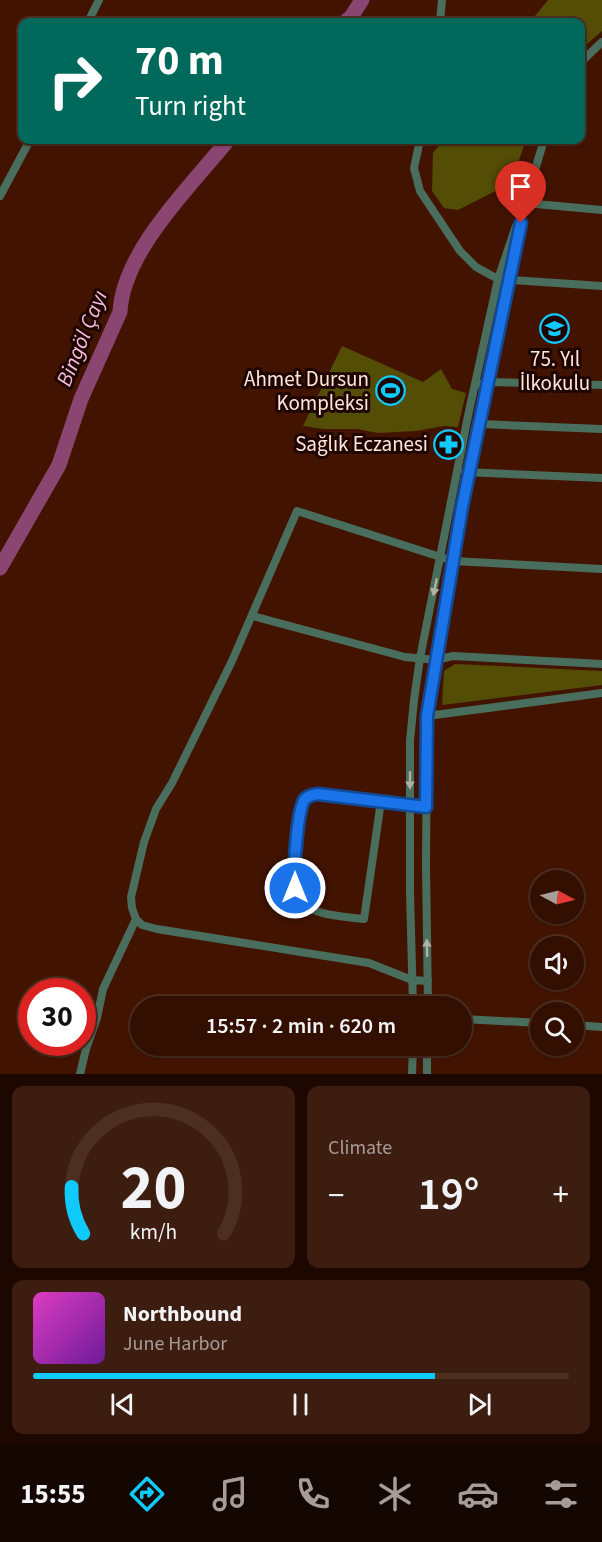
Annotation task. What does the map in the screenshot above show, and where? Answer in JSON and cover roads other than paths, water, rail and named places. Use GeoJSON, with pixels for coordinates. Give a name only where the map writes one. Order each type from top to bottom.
{"type":"FeatureCollection","features":[{"type":"Feature","properties":{"kind":"street"},"geometry":{"type":"LineString","coordinates":[[90,18],[99,0]]}},
{"type":"Feature","properties":{"kind":"street"},"geometry":{"type":"LineString","coordinates":[[440,18],[442,0]]}},
{"type":"Feature","properties":{"kind":"street"},"geometry":{"type":"LineString","coordinates":[[585,58],[602,42]]}},
{"type":"Feature","properties":{"kind":"street"},"geometry":{"type":"LineString","coordinates":[[0,196],[3,183],[27,144]]}},
{"type":"Feature","properties":{"kind":"street"},"geometry":{"type":"LineString","coordinates":[[419,144],[414,168],[420,191],[460,250],[477,267],[498,279],[602,286]]}},
{"type":"Feature","properties":{"kind":"street"},"geometry":{"type":"LineString","coordinates":[[413,996],[410,741],[420,658],[498,279],[543,144]]}},
{"type":"Feature","properties":{"kind":"street"},"geometry":{"type":"LineString","coordinates":[[525,203],[602,210]]}},
{"type":"Feature","properties":{"kind":"street"},"geometry":{"type":"LineString","coordinates":[[428,996],[427,716],[453,561],[525,203]]}},
{"type":"Feature","properties":{"kind":"street"},"geometry":{"type":"LineString","coordinates":[[475,385],[489,382],[602,385]]}},
{"type":"Feature","properties":{"kind":"street"},"geometry":{"type":"LineString","coordinates":[[480,424],[602,429]]}},
{"type":"Feature","properties":{"kind":"street"},"geometry":{"type":"LineString","coordinates":[[458,472],[602,478]]}},
{"type":"Feature","properties":{"kind":"street"},"geometry":{"type":"LineString","coordinates":[[428,981],[412,980],[369,963],[142,925],[136,919],[132,909],[131,897],[144,842],[156,809],[172,783],[253,616],[297,511],[453,561],[602,569]]}},
{"type":"Feature","properties":{"kind":"street"},"geometry":{"type":"LineString","coordinates":[[253,616],[405,657],[436,660],[453,656],[602,664]]}},
{"type":"Feature","properties":{"kind":"street"},"geometry":{"type":"LineString","coordinates":[[427,716],[602,693]]}},
{"type":"Feature","properties":{"kind":"street"},"geometry":{"type":"LineString","coordinates":[[381,801],[364,919],[323,913],[304,907],[297,900],[293,875],[303,801],[309,796],[318,794],[381,801],[426,807]]}},
{"type":"Feature","properties":{"kind":"street"},"geometry":{"type":"LineString","coordinates":[[80,1074],[103,989],[136,919]]}},
{"type":"Feature","properties":{"kind":"street"},"geometry":{"type":"LineString","coordinates":[[472,1020],[530,1022]]}},
{"type":"Feature","properties":{"kind":"street"},"geometry":{"type":"LineString","coordinates":[[584,1026],[602,1027]]}},
{"type":"Feature","properties":{"kind":"street"},"geometry":{"type":"LineString","coordinates":[[412,1074],[413,1056]]}},
{"type":"Feature","properties":{"kind":"street"},"geometry":{"type":"LineString","coordinates":[[427,1056],[427,1074]]}},
{"type":"Feature","properties":{"kind":"waterway","name":"Bingöl Çayı"},"geometry":{"type":"LineString","coordinates":[[350,18],[362,0]]}},
{"type":"Feature","properties":{"kind":"waterway","name":"Bingöl Çayı"},"geometry":{"type":"LineString","coordinates":[[0,568],[59,465],[81,399],[120,312],[124,289],[133,266],[161,220],[225,144]]}},
{"type":"Feature","properties":{"kind":"place","name":"75. Yıl İlkokulu"},"geometry":{"type":"Point","coordinates":[555,328]}},
{"type":"Feature","properties":{"kind":"place","name":"Ahmet Dursun Kompleksi"},"geometry":{"type":"Point","coordinates":[390,391]}},
{"type":"Feature","properties":{"kind":"place","name":"Sağlık Eczanesi"},"geometry":{"type":"Point","coordinates":[449,444]}}]}
